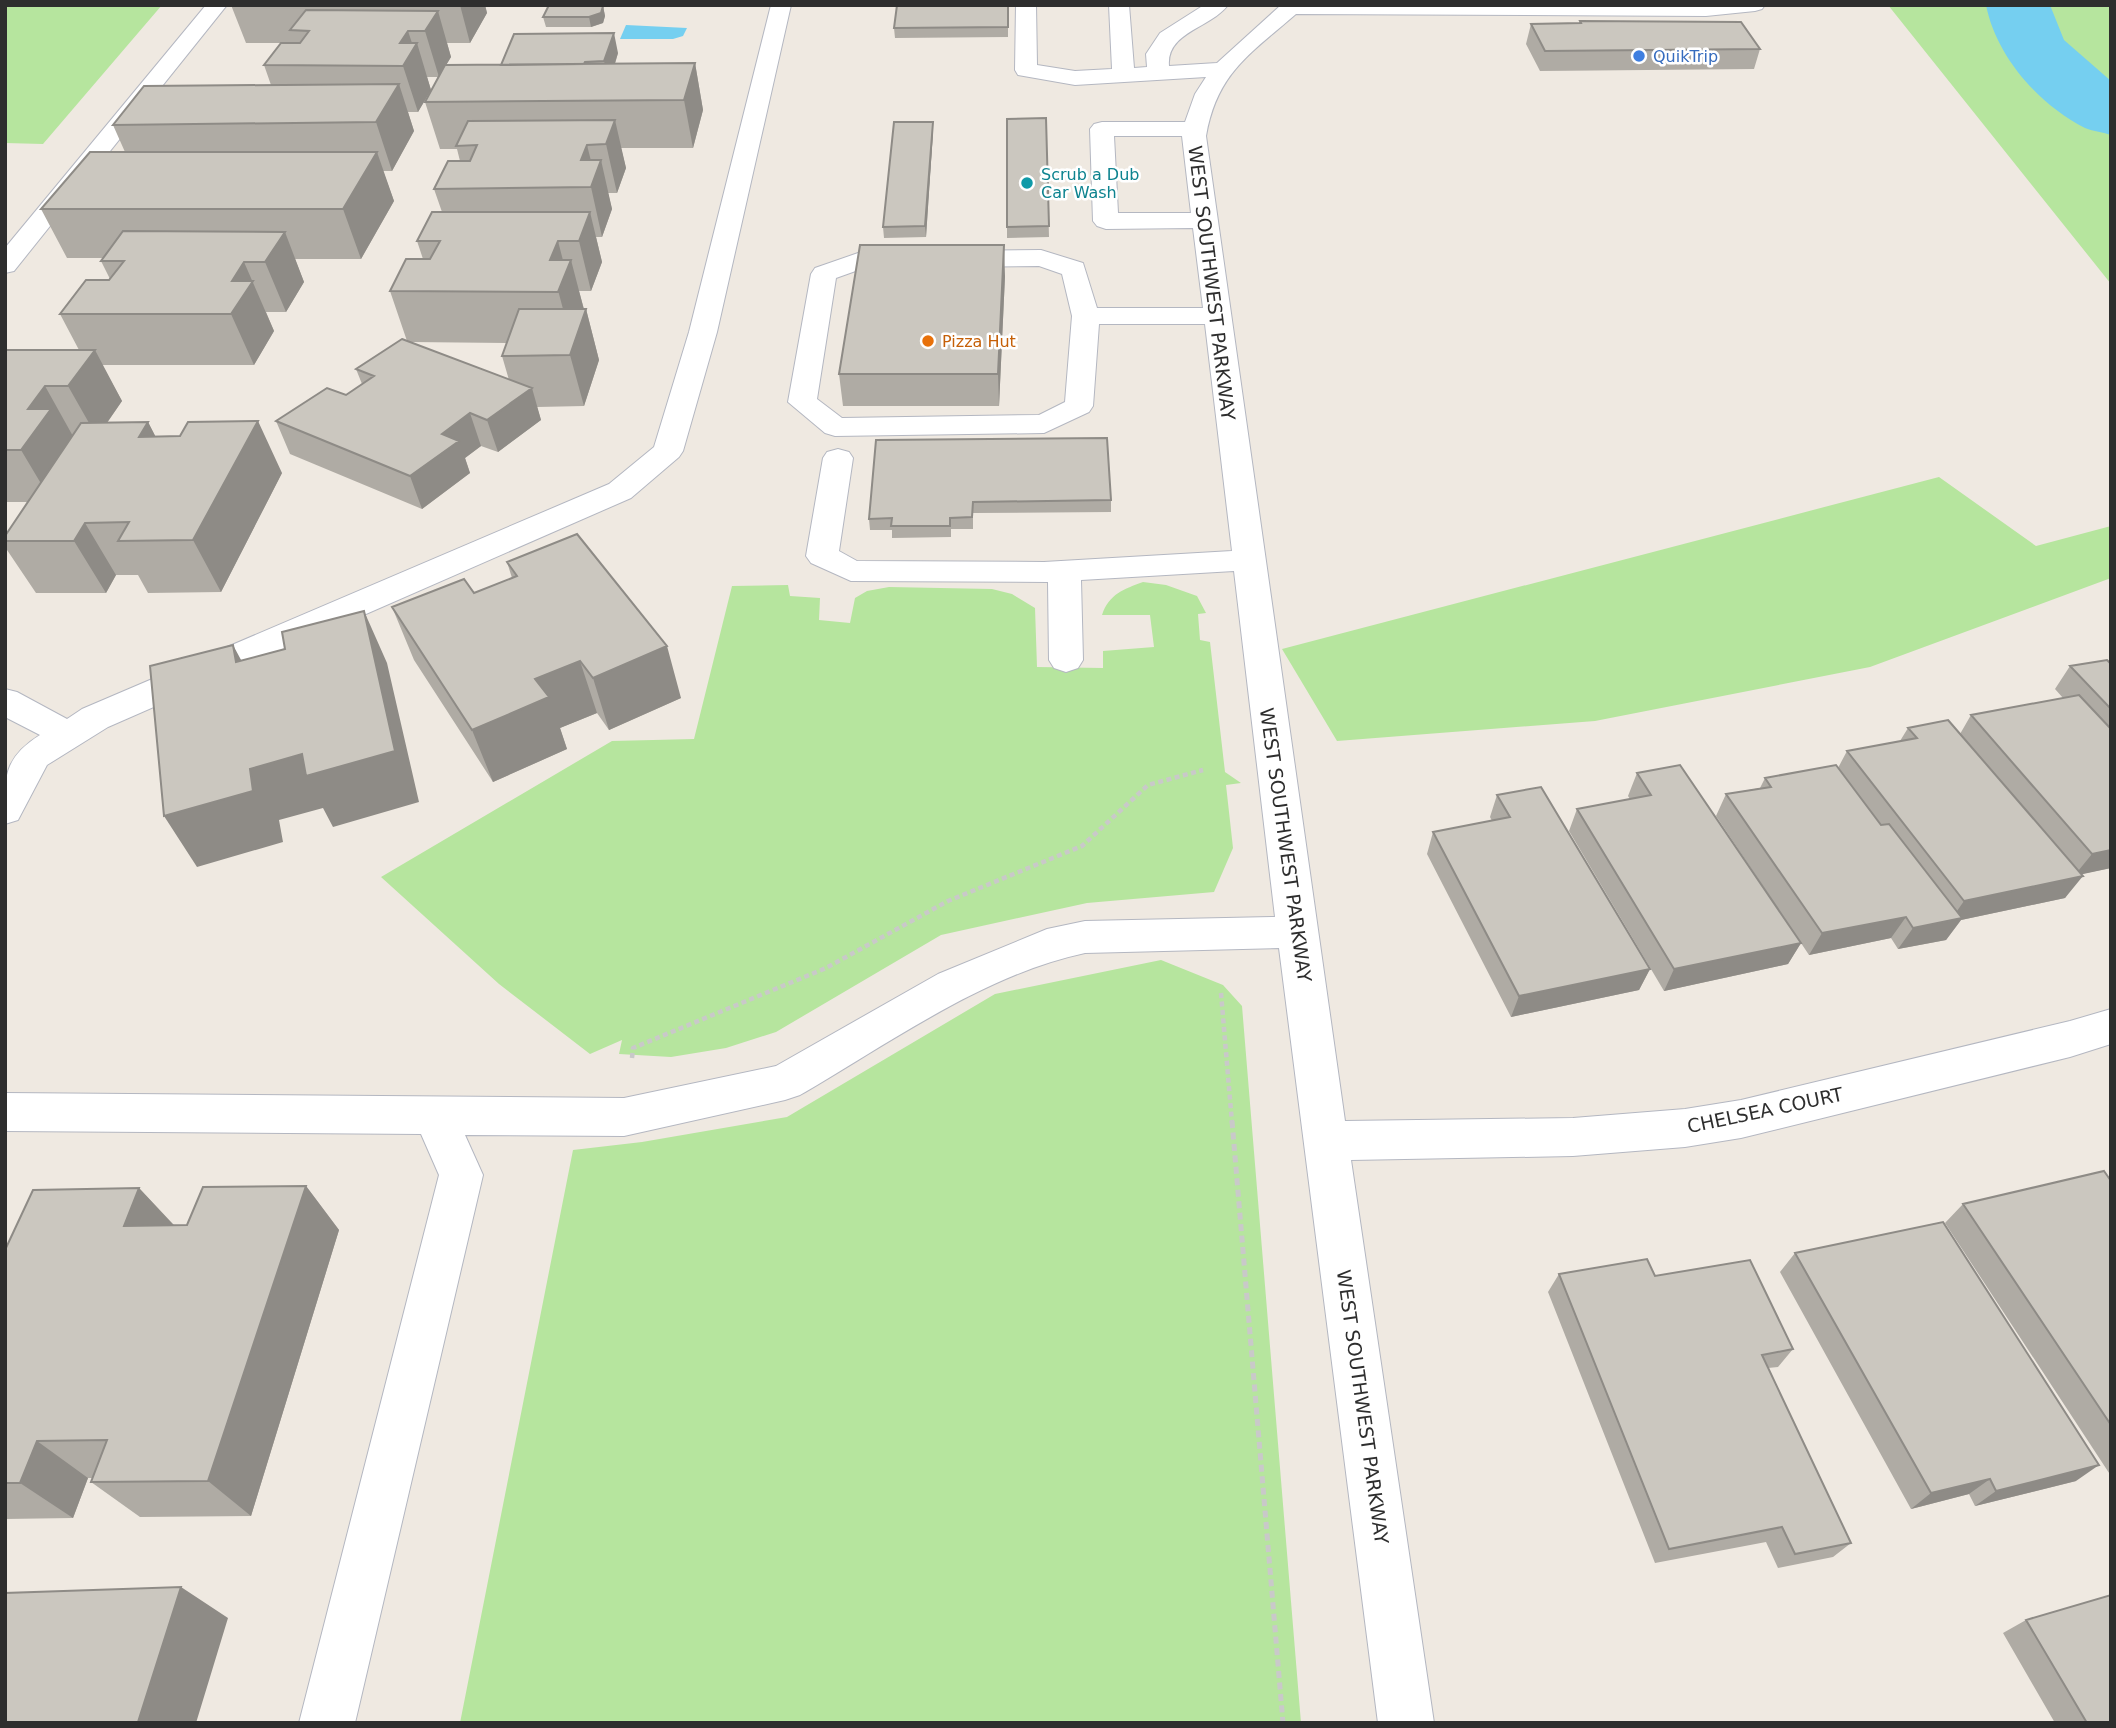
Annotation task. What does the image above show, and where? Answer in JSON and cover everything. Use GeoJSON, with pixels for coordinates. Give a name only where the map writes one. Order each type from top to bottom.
{"type":"FeatureCollection","features":[{"type":"Feature","properties":{"kind":"street"},"geometry":{"type":"LineString","coordinates":[[5,265],[217,5]]}},
{"type":"Feature","properties":{"kind":"street"},"geometry":{"type":"LineString","coordinates":[[5,810],[34,756],[95,718],[620,491],[668,451],[703,332],[781,5]]}},
{"type":"Feature","properties":{"kind":"street"},"geometry":{"type":"LineString","coordinates":[[1026,5],[1026,70],[1075,78],[1222,69]]}},
{"type":"Feature","properties":{"kind":"street"},"geometry":{"type":"LineString","coordinates":[[1119,5],[1123,75]]}},
{"type":"Feature","properties":{"kind":"street"},"geometry":{"type":"LineString","coordinates":[[1158,72],[1157,54],[1168,38],[1218,5]]}},
{"type":"Feature","properties":{"kind":"street"},"geometry":{"type":"LineString","coordinates":[[1292,6],[1706,10],[1755,5]]}},
{"type":"Feature","properties":{"kind":"street","name":"WEST SOUTHWEST PARKWAY"},"geometry":{"type":"LineString","coordinates":[[1292,6],[1222,69],[1201,100],[1195,129],[1203,220],[1297,933],[1406,1723]]}},
{"type":"Feature","properties":{"kind":"street"},"geometry":{"type":"LineString","coordinates":[[1195,129],[1102,129],[1106,221],[1203,220]]}},
{"type":"Feature","properties":{"kind":"street"},"geometry":{"type":"LineString","coordinates":[[1041,258],[1074,269],[1086,316],[1079,406],[1044,424],[835,427],[802,402],[824,274],[861,260],[1041,258]]}},
{"type":"Feature","properties":{"kind":"street"},"geometry":{"type":"LineString","coordinates":[[1086,316],[1216,316]]}},
{"type":"Feature","properties":{"kind":"street"},"geometry":{"type":"LineString","coordinates":[[838,458],[822,556],[851,571],[1064,570],[1248,560]]}},
{"type":"Feature","properties":{"kind":"street"},"geometry":{"type":"LineString","coordinates":[[1064,570],[1066,660]]}},
{"type":"Feature","properties":{"kind":"street"},"geometry":{"type":"LineString","coordinates":[[5,701],[68,735]]}},
{"type":"Feature","properties":{"kind":"street"},"geometry":{"type":"LineString","coordinates":[[5,1112],[624,1117],[785,1082],[953,986],[1047,945],[1085,937],[1297,933]]}},
{"type":"Feature","properties":{"kind":"street","name":"CHELSEA COURT"},"geometry":{"type":"LineString","coordinates":[[1326,1141],[1573,1137],[1696,1126],[1768,1113],[2070,1039],[2111,1026]]}},
{"type":"Feature","properties":{"kind":"street"},"geometry":{"type":"LineString","coordinates":[[327,1723],[461,1175],[435,1117]]}},
{"type":"Feature","properties":{"kind":"path"},"geometry":{"type":"LineString","coordinates":[[634,1048],[826,968],[948,901],[1082,846],[1148,785],[1203,770]]}},
{"type":"Feature","properties":{"kind":"path"},"geometry":{"type":"LineString","coordinates":[[1221,993],[1283,1723]]}},
{"type":"Feature","properties":{"kind":"green space"},"geometry":{"type":"Polygon","coordinates":[[[5,5],[162,5],[43,144],[5,143],[5,5]]]}},
{"type":"Feature","properties":{"kind":"green space"},"geometry":{"type":"Polygon","coordinates":[[[1888,5],[2111,5],[2111,284],[1888,5]]]}},
{"type":"Feature","properties":{"kind":"green space"},"geometry":{"type":"Polygon","coordinates":[[[1939,477],[2036,546],[2111,526],[2111,578],[1870,667],[1595,721],[1337,741],[1282,649],[1939,477]]]}},
{"type":"Feature","properties":{"kind":"green space"},"geometry":{"type":"Polygon","coordinates":[[[1143,582],[1166,585],[1197,596],[1206,613],[1198,614],[1200,640],[1210,642],[1225,772],[1241,783],[1226,785],[1233,848],[1214,892],[1087,903],[941,935],[776,1032],[726,1048],[671,1057],[619,1054],[622,1040],[590,1054],[499,984],[381,877],[612,741],[694,739],[732,586],[788,585],[790,596],[820,598],[819,620],[850,623],[855,598],[867,591],[889,587],[992,589],[1012,594],[1035,608],[1037,667],[1103,668],[1103,651],[1154,647],[1150,615],[1102,615],[1113,597],[1143,582]]]}},
{"type":"Feature","properties":{"kind":"green space"},"geometry":{"type":"Polygon","coordinates":[[[1161,960],[1223,985],[1242,1006],[1301,1723],[460,1723],[573,1150],[642,1142],[787,1117],[995,994],[1161,960]]]}},
{"type":"Feature","properties":{"kind":"water"},"geometry":{"type":"Polygon","coordinates":[[[626,25],[687,28],[683,36],[673,39],[620,39],[626,25]]]}},
{"type":"Feature","properties":{"kind":"building"},"geometry":{"type":"Polygon","coordinates":[[[549,5],[603,6],[601,13],[589,17],[543,17],[549,5]]]}},
{"type":"Feature","properties":{"kind":"building"},"geometry":{"type":"Polygon","coordinates":[[[897,5],[1008,5],[1008,27],[894,28],[897,5]]]}},
{"type":"Feature","properties":{"kind":"building"},"geometry":{"type":"Polygon","coordinates":[[[306,10],[438,11],[425,31],[408,31],[400,43],[417,43],[403,66],[264,65],[281,43],[300,43],[309,31],[290,30],[306,10]]]}},
{"type":"Feature","properties":{"kind":"building"},"geometry":{"type":"Polygon","coordinates":[[[1580,21],[1741,22],[1760,49],[1545,51],[1531,24],[1581,23],[1580,21]]]}},
{"type":"Feature","properties":{"kind":"building"},"geometry":{"type":"Polygon","coordinates":[[[614,33],[604,61],[584,64],[501,65],[514,34],[614,33]]]}},
{"type":"Feature","properties":{"kind":"building"},"geometry":{"type":"Polygon","coordinates":[[[695,63],[684,100],[425,102],[445,65],[695,63]]]}},
{"type":"Feature","properties":{"kind":"building"},"geometry":{"type":"Polygon","coordinates":[[[399,84],[376,122],[113,125],[144,86],[399,84]]]}},
{"type":"Feature","properties":{"kind":"building","name":"Scrub a Dub Car Wash"},"geometry":{"type":"Polygon","coordinates":[[[1046,118],[1049,226],[1007,227],[1007,119],[1046,118]]]}},
{"type":"Feature","properties":{"kind":"building"},"geometry":{"type":"Polygon","coordinates":[[[615,120],[606,144],[587,145],[581,160],[601,160],[591,187],[434,189],[448,161],[470,161],[477,145],[456,146],[468,121],[615,120]]]}},
{"type":"Feature","properties":{"kind":"building"},"geometry":{"type":"Polygon","coordinates":[[[894,122],[933,122],[925,226],[883,227],[894,122]]]}},
{"type":"Feature","properties":{"kind":"building"},"geometry":{"type":"Polygon","coordinates":[[[90,152],[377,152],[343,209],[41,209],[90,152]]]}},
{"type":"Feature","properties":{"kind":"building"},"geometry":{"type":"Polygon","coordinates":[[[432,212],[590,212],[579,241],[558,241],[550,260],[571,260],[558,292],[390,291],[406,259],[430,259],[440,241],[417,241],[432,212]]]}},
{"type":"Feature","properties":{"kind":"building"},"geometry":{"type":"Polygon","coordinates":[[[123,231],[285,232],[265,262],[244,262],[232,281],[253,281],[231,314],[60,314],[86,280],[109,280],[124,261],[101,261],[123,231]]]}},
{"type":"Feature","properties":{"kind":"building","name":"Pizza Hut"},"geometry":{"type":"Polygon","coordinates":[[[860,245],[1004,245],[998,374],[839,374],[860,245]]]}},
{"type":"Feature","properties":{"kind":"building"},"geometry":{"type":"Polygon","coordinates":[[[519,309],[586,309],[570,355],[502,356],[519,309]]]}},
{"type":"Feature","properties":{"kind":"building"},"geometry":{"type":"Polygon","coordinates":[[[402,339],[532,388],[487,420],[470,413],[442,434],[459,441],[410,476],[276,421],[327,388],[346,395],[374,376],[356,369],[402,339]]]}},
{"type":"Feature","properties":{"kind":"building"},"geometry":{"type":"Polygon","coordinates":[[[5,350],[95,350],[68,386],[45,386],[28,409],[51,409],[21,450],[5,450],[5,350]]]}},
{"type":"Feature","properties":{"kind":"building"},"geometry":{"type":"Polygon","coordinates":[[[258,421],[193,540],[118,541],[129,522],[85,523],[74,541],[5,541],[5,536],[81,423],[148,422],[139,437],[180,436],[188,422],[258,421]]]}},
{"type":"Feature","properties":{"kind":"building"},"geometry":{"type":"Polygon","coordinates":[[[1107,438],[1111,500],[973,502],[972,517],[950,518],[950,526],[891,526],[892,518],[869,519],[876,440],[1107,438]]]}},
{"type":"Feature","properties":{"kind":"building"},"geometry":{"type":"Polygon","coordinates":[[[577,534],[667,646],[593,678],[580,661],[535,679],[549,697],[472,730],[392,607],[464,579],[474,593],[517,576],[507,562],[577,534]]]}},
{"type":"Feature","properties":{"kind":"building"},"geometry":{"type":"Polygon","coordinates":[[[364,611],[395,751],[306,776],[302,754],[250,769],[253,791],[164,816],[150,666],[233,645],[236,662],[285,649],[282,632],[364,611]]]}},
{"type":"Feature","properties":{"kind":"building"},"geometry":{"type":"Polygon","coordinates":[[[2107,660],[2111,664],[2111,709],[2070,666],[2107,660]]]}},
{"type":"Feature","properties":{"kind":"building"},"geometry":{"type":"Polygon","coordinates":[[[2079,695],[2111,729],[2111,850],[2092,854],[1971,715],[2079,695]]]}},
{"type":"Feature","properties":{"kind":"building"},"geometry":{"type":"Polygon","coordinates":[[[1948,720],[2083,876],[1964,901],[1847,751],[1917,738],[1908,728],[1948,720]]]}},
{"type":"Feature","properties":{"kind":"building"},"geometry":{"type":"Polygon","coordinates":[[[1680,765],[1801,943],[1674,969],[1577,809],[1651,795],[1637,773],[1680,765]]]}},
{"type":"Feature","properties":{"kind":"building"},"geometry":{"type":"Polygon","coordinates":[[[1836,765],[1881,825],[1889,824],[1962,918],[1913,928],[1906,917],[1822,933],[1726,794],[1771,787],[1765,778],[1836,765]]]}},
{"type":"Feature","properties":{"kind":"building"},"geometry":{"type":"Polygon","coordinates":[[[1541,787],[1650,969],[1519,996],[1433,832],[1510,817],[1497,795],[1541,787]]]}},
{"type":"Feature","properties":{"kind":"building"},"geometry":{"type":"Polygon","coordinates":[[[2104,1171],[2111,1181],[2111,1425],[1963,1204],[2104,1171]]]}},
{"type":"Feature","properties":{"kind":"building"},"geometry":{"type":"Polygon","coordinates":[[[306,1186],[208,1481],[91,1482],[107,1440],[37,1441],[20,1483],[5,1483],[5,1250],[33,1190],[139,1188],[124,1226],[187,1225],[203,1187],[306,1186]]]}},
{"type":"Feature","properties":{"kind":"building"},"geometry":{"type":"Polygon","coordinates":[[[1943,1222],[2099,1465],[1996,1491],[1990,1479],[1931,1493],[1795,1253],[1943,1222]]]}},
{"type":"Feature","properties":{"kind":"building"},"geometry":{"type":"Polygon","coordinates":[[[1647,1259],[1655,1276],[1750,1260],[1793,1349],[1762,1355],[1851,1543],[1795,1554],[1782,1527],[1669,1549],[1559,1274],[1647,1259]]]}},
{"type":"Feature","properties":{"kind":"building"},"geometry":{"type":"Polygon","coordinates":[[[181,1587],[138,1722],[5,1723],[5,1593],[181,1587]]]}},
{"type":"Feature","properties":{"kind":"building"},"geometry":{"type":"Polygon","coordinates":[[[2111,1595],[2111,1723],[2087,1723],[2026,1620],[2111,1595]]]}},
{"type":"Feature","properties":{"kind":"waterway"},"geometry":{"type":"LineString","coordinates":[[2018,5],[2022,23],[2040,55],[2065,81],[2111,113]]}},
{"type":"Feature","properties":{"kind":"place","name":"QuikTrip"},"geometry":{"type":"Point","coordinates":[1639,56]}},
{"type":"Feature","properties":{"kind":"place","name":"Scrub a Dub Car Wash"},"geometry":{"type":"Point","coordinates":[1027,183]}},
{"type":"Feature","properties":{"kind":"place","name":"Pizza Hut"},"geometry":{"type":"Point","coordinates":[928,341]}}]}
